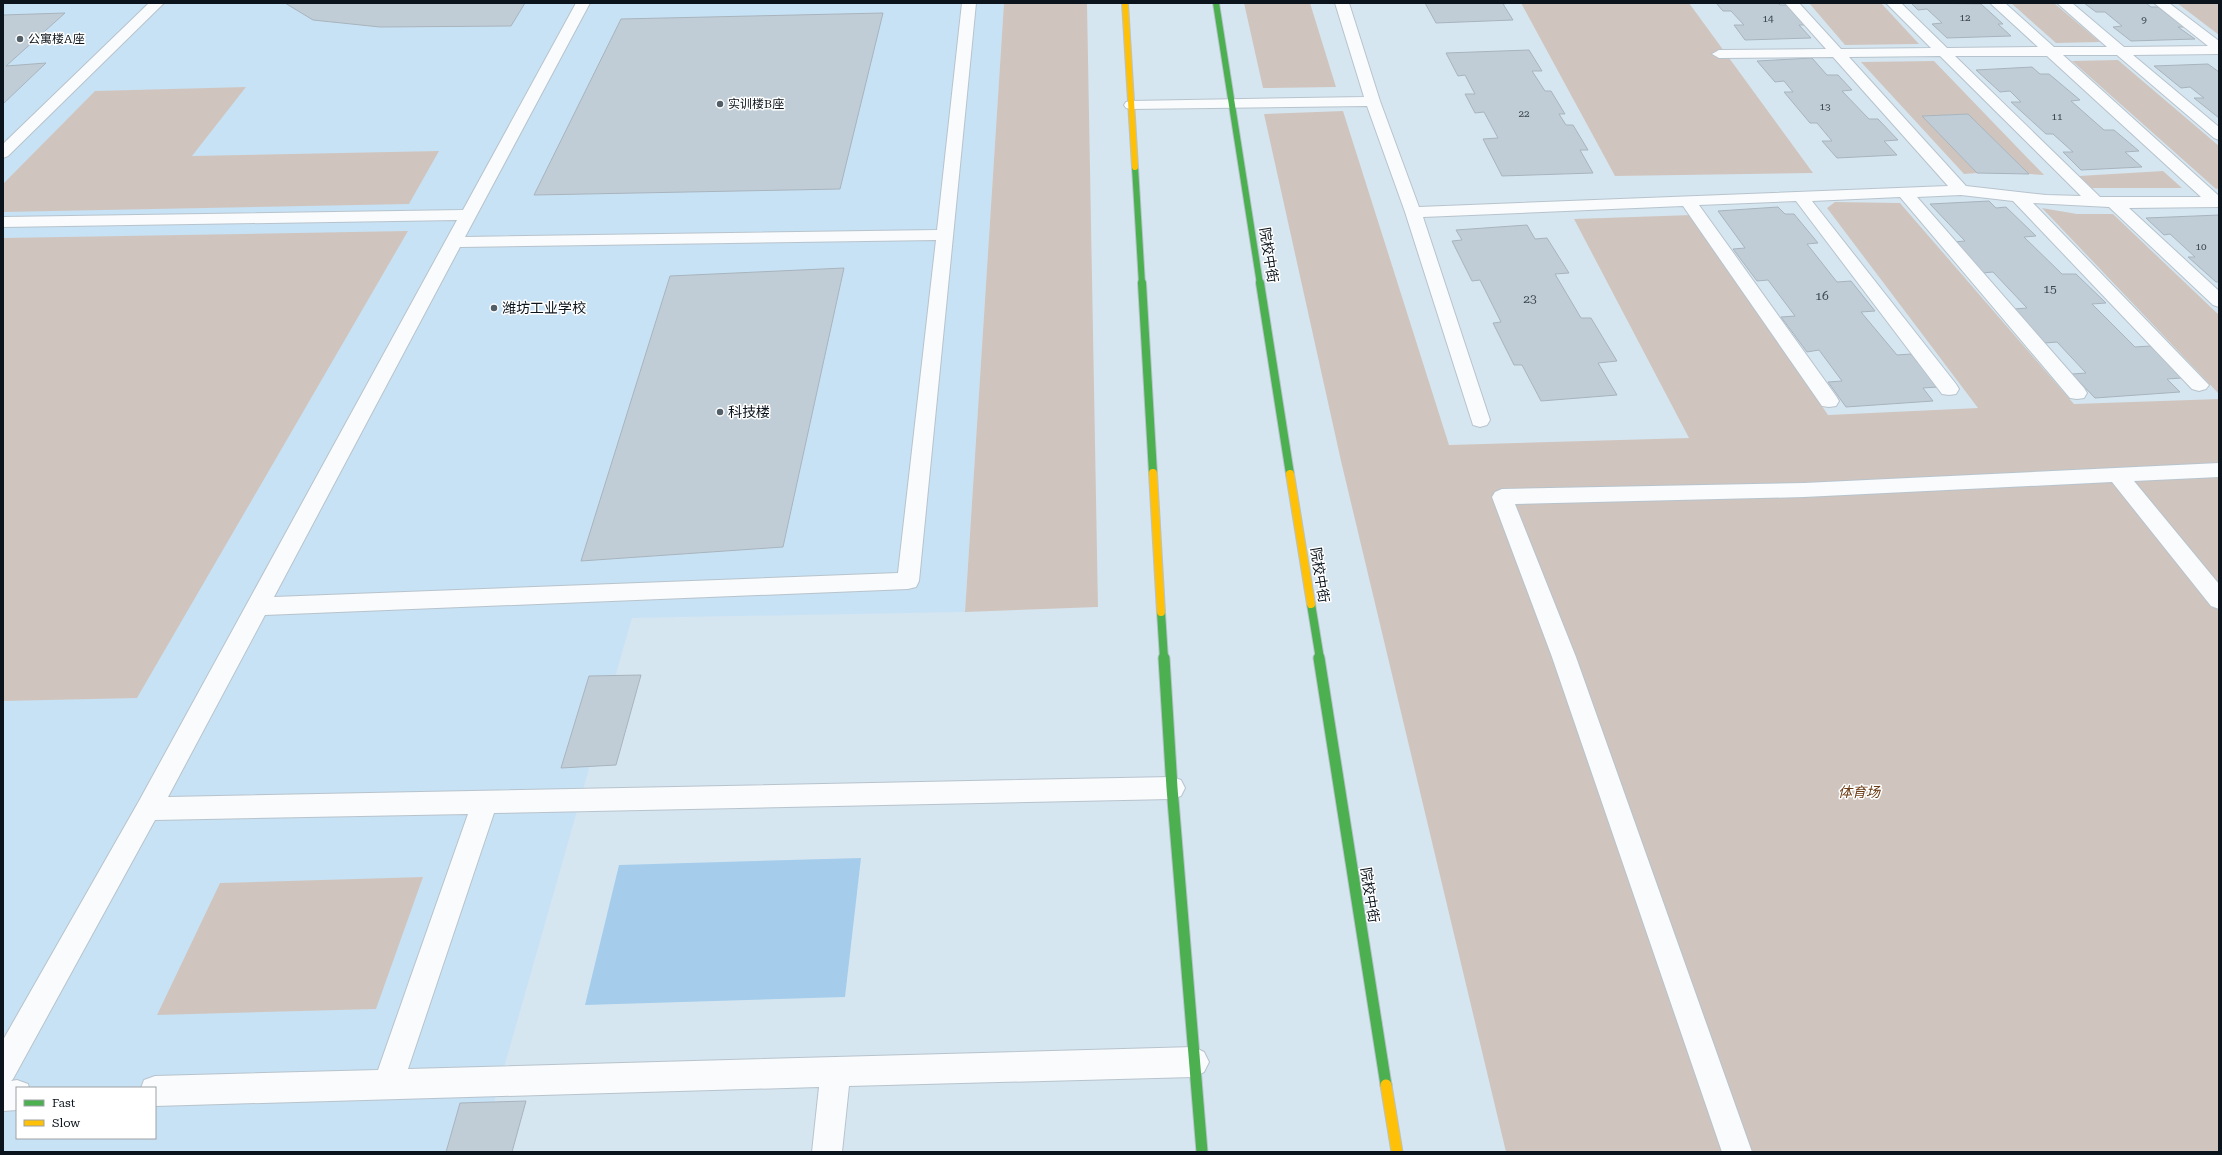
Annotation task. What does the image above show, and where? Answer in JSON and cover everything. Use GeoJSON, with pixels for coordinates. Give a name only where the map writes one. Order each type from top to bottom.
{"type":"FeatureCollection","features":[{"type":"Feature","properties":{"kind":"main road"},"geometry":{"type":"LineString","coordinates":[[1125,3],[1172,788],[1202,1152]]}},
{"type":"Feature","properties":{"kind":"main road","name":"院校中街"},"geometry":{"type":"LineString","coordinates":[[1216,3],[1397,1152]]}},
{"type":"Feature","properties":{"kind":"lane"},"geometry":{"type":"LineString","coordinates":[[3,153],[157,3]]}},
{"type":"Feature","properties":{"kind":"lane"},"geometry":{"type":"LineString","coordinates":[[3,1069],[148,809],[470,215],[583,3]]}},
{"type":"Feature","properties":{"kind":"lane"},"geometry":{"type":"LineString","coordinates":[[258,606],[908,581],[969,3]]}},
{"type":"Feature","properties":{"kind":"lane"},"geometry":{"type":"LineString","coordinates":[[1342,3],[1373,101],[1413,212],[1480,420]]}},
{"type":"Feature","properties":{"kind":"lane"},"geometry":{"type":"LineString","coordinates":[[1792,3],[1961,190]]}},
{"type":"Feature","properties":{"kind":"lane"},"geometry":{"type":"LineString","coordinates":[[1893,3],[2095,202]]}},
{"type":"Feature","properties":{"kind":"lane"},"geometry":{"type":"LineString","coordinates":[[1997,3],[2217,202]]}},
{"type":"Feature","properties":{"kind":"lane"},"geometry":{"type":"LineString","coordinates":[[2064,3],[2219,135]]}},
{"type":"Feature","properties":{"kind":"lane"},"geometry":{"type":"LineString","coordinates":[[2161,3],[2219,49]]}},
{"type":"Feature","properties":{"kind":"lane"},"geometry":{"type":"LineString","coordinates":[[1719,54],[2219,49]]}},
{"type":"Feature","properties":{"kind":"lane"},"geometry":{"type":"LineString","coordinates":[[1131,105],[1373,101]]}},
{"type":"Feature","properties":{"kind":"lane"},"geometry":{"type":"LineString","coordinates":[[1413,212],[1961,190],[2046,200],[2095,202],[2217,202]]}},
{"type":"Feature","properties":{"kind":"lane"},"geometry":{"type":"LineString","coordinates":[[1904,192],[2077,393]]}},
{"type":"Feature","properties":{"kind":"lane"},"geometry":{"type":"LineString","coordinates":[[1800,196],[1949,389]]}},
{"type":"Feature","properties":{"kind":"lane"},"geometry":{"type":"LineString","coordinates":[[2018,197],[2198,385]]}},
{"type":"Feature","properties":{"kind":"lane"},"geometry":{"type":"LineString","coordinates":[[1688,201],[1829,401]]}},
{"type":"Feature","properties":{"kind":"lane"},"geometry":{"type":"LineString","coordinates":[[2113,202],[2219,302]]}},
{"type":"Feature","properties":{"kind":"lane"},"geometry":{"type":"LineString","coordinates":[[3,222],[470,215]]}},
{"type":"Feature","properties":{"kind":"lane"},"geometry":{"type":"LineString","coordinates":[[455,242],[944,235]]}},
{"type":"Feature","properties":{"kind":"lane"},"geometry":{"type":"LineString","coordinates":[[1737,1152],[1566,664],[1502,497],[1804,490],[2219,470]]}},
{"type":"Feature","properties":{"kind":"lane"},"geometry":{"type":"LineString","coordinates":[[2117,474],[2219,600]]}},
{"type":"Feature","properties":{"kind":"lane"},"geometry":{"type":"LineString","coordinates":[[148,809],[1172,788]]}},
{"type":"Feature","properties":{"kind":"lane"},"geometry":{"type":"LineString","coordinates":[[388,1085],[485,802]]}},
{"type":"Feature","properties":{"kind":"lane"},"geometry":{"type":"LineString","coordinates":[[156,1091],[1194,1062]]}},
{"type":"Feature","properties":{"kind":"lane"},"geometry":{"type":"LineString","coordinates":[[827,1152],[836,1072]]}},
{"type":"Feature","properties":{"kind":"lane"},"geometry":{"type":"LineString","coordinates":[[3,1096],[16,1095]]}},
{"type":"Feature","properties":{"kind":"shaded area","name":"潍坊工业学校"},"geometry":{"type":"Polygon","coordinates":[[[3,3],[1004,3],[965,612],[632,618],[480,1152],[3,1152],[3,3]]]}},
{"type":"Feature","properties":{"kind":"shaded area"},"geometry":{"type":"Polygon","coordinates":[[[861,858],[845,997],[585,1005],[619,865],[861,858]]]}},
{"type":"Feature","properties":{"kind":"green space"},"geometry":{"type":"Polygon","coordinates":[[[1004,3],[1087,3],[1098,607],[965,612],[1004,3]]]}},
{"type":"Feature","properties":{"kind":"green space"},"geometry":{"type":"Polygon","coordinates":[[[1244,3],[1310,3],[1336,87],[1263,88],[1244,3]]]}},
{"type":"Feature","properties":{"kind":"green space"},"geometry":{"type":"Polygon","coordinates":[[[1521,3],[1689,3],[1813,173],[1615,176],[1521,3]]]}},
{"type":"Feature","properties":{"kind":"green space"},"geometry":{"type":"Polygon","coordinates":[[[1809,3],[1881,3],[1919,44],[1845,45],[1809,3]]]}},
{"type":"Feature","properties":{"kind":"green space"},"geometry":{"type":"Polygon","coordinates":[[[2011,3],[2054,3],[2100,42],[2056,43],[2011,3]]]}},
{"type":"Feature","properties":{"kind":"green space"},"geometry":{"type":"Polygon","coordinates":[[[2177,3],[2219,3],[2219,35],[2177,3]]]}},
{"type":"Feature","properties":{"kind":"green space"},"geometry":{"type":"Polygon","coordinates":[[[2118,60],[2219,146],[2219,188],[2216,189],[2072,61],[2118,60]]]}},
{"type":"Feature","properties":{"kind":"green space"},"geometry":{"type":"Polygon","coordinates":[[[1934,61],[2044,175],[2029,174],[1968,114],[1922,116],[1977,173],[1964,174],[1861,62],[1934,61]]]}},
{"type":"Feature","properties":{"kind":"green space"},"geometry":{"type":"Polygon","coordinates":[[[246,87],[192,156],[439,151],[409,204],[3,212],[3,184],[95,91],[246,87]]]}},
{"type":"Feature","properties":{"kind":"green space","name":"体育场"},"geometry":{"type":"Polygon","coordinates":[[[1343,111],[1449,445],[1689,438],[1574,219],[1692,215],[1828,415],[1978,408],[1827,208],[1835,202],[1900,203],[2074,404],[2219,399],[2219,1152],[1506,1152],[1341,461],[1264,114],[1343,111]]]}},
{"type":"Feature","properties":{"kind":"green space"},"geometry":{"type":"Polygon","coordinates":[[[2163,171],[2182,188],[2092,188],[2079,176],[2163,171]]]}},
{"type":"Feature","properties":{"kind":"green space"},"geometry":{"type":"Polygon","coordinates":[[[2042,208],[2077,214],[2113,214],[2219,315],[2219,394],[2042,208]]]}},
{"type":"Feature","properties":{"kind":"green space"},"geometry":{"type":"Polygon","coordinates":[[[408,231],[137,698],[3,701],[3,238],[408,231]]]}},
{"type":"Feature","properties":{"kind":"green space"},"geometry":{"type":"Polygon","coordinates":[[[423,877],[376,1009],[157,1015],[220,883],[423,877]]]}},
{"type":"Feature","properties":{"kind":"building"},"geometry":{"type":"Polygon","coordinates":[[[285,3],[525,3],[511,26],[380,27],[313,20],[285,3]]]}},
{"type":"Feature","properties":{"kind":"building"},"geometry":{"type":"Polygon","coordinates":[[[1425,3],[1510,3],[1503,4],[1513,20],[1436,23],[1425,3]]]}},
{"type":"Feature","properties":{"kind":"building"},"geometry":{"type":"Polygon","coordinates":[[[1716,3],[1778,3],[1780,5],[1787,5],[1805,25],[1799,25],[1811,38],[1745,40],[1734,25],[1744,25],[1731,11],[1723,11],[1716,3]]]}},
{"type":"Feature","properties":{"kind":"building"},"geometry":{"type":"Polygon","coordinates":[[[1911,3],[1981,4],[2003,24],[1998,24],[2011,36],[1947,38],[1932,24],[1942,23],[1927,9],[1918,10],[1911,3]]]}},
{"type":"Feature","properties":{"kind":"building"},"geometry":{"type":"Polygon","coordinates":[[[2084,3],[2146,3],[2151,7],[2158,7],[2184,27],[2178,27],[2195,39],[2131,41],[2113,27],[2122,26],[2105,12],[2096,12],[2084,3]]]}},
{"type":"Feature","properties":{"kind":"building","name":"公寓楼A座"},"geometry":{"type":"Polygon","coordinates":[[[65,13],[6,66],[46,63],[3,104],[3,15],[65,13]]]}},
{"type":"Feature","properties":{"kind":"building","name":"实训楼B座"},"geometry":{"type":"Polygon","coordinates":[[[883,13],[840,189],[534,195],[621,19],[883,13]]]}},
{"type":"Feature","properties":{"kind":"building"},"geometry":{"type":"Polygon","coordinates":[[[1529,50],[1542,71],[1532,71],[1545,91],[1551,91],[1565,114],[1559,114],[1566,125],[1573,125],[1588,150],[1580,150],[1593,173],[1502,176],[1483,139],[1498,138],[1484,112],[1475,113],[1465,94],[1475,94],[1465,75],[1458,76],[1446,53],[1529,50]]]}},
{"type":"Feature","properties":{"kind":"building"},"geometry":{"type":"Polygon","coordinates":[[[1812,58],[1827,75],[1838,75],[1852,90],[1842,91],[1869,119],[1878,119],[1898,140],[1884,141],[1897,155],[1837,158],[1822,141],[1832,141],[1817,123],[1810,123],[1784,92],[1793,92],[1784,81],[1775,82],[1757,61],[1812,58]]]}},
{"type":"Feature","properties":{"kind":"building"},"geometry":{"type":"Polygon","coordinates":[[[2208,64],[2219,72],[2219,118],[2194,98],[2204,98],[2190,87],[2181,88],[2154,66],[2208,64]]]}},
{"type":"Feature","properties":{"kind":"building"},"geometry":{"type":"Polygon","coordinates":[[[2032,67],[2040,74],[2049,74],[2080,100],[2071,101],[2104,130],[2114,130],[2139,151],[2125,152],[2142,167],[2081,170],[2063,152],[2073,152],[2053,134],[2046,134],[2011,102],[2021,102],[2010,91],[2000,92],[1976,70],[2032,67]]]}},
{"type":"Feature","properties":{"kind":"building"},"geometry":{"type":"Polygon","coordinates":[[[1968,114],[2029,174],[1977,173],[1922,116],[1968,114]]]}},
{"type":"Feature","properties":{"kind":"building"},"geometry":{"type":"Polygon","coordinates":[[[1989,201],[1996,208],[2006,207],[2036,236],[2024,237],[2062,274],[2076,274],[2106,303],[2092,304],[2135,347],[2150,346],[2182,378],[2167,379],[2180,392],[2095,398],[2072,374],[2086,373],[2057,342],[2045,343],[2014,309],[2027,308],[1993,272],[1982,273],[1953,242],[1965,241],[1930,204],[1989,201]]]}},
{"type":"Feature","properties":{"kind":"building"},"geometry":{"type":"Polygon","coordinates":[[[1778,207],[1785,214],[1794,214],[1818,243],[1807,244],[1837,282],[1851,281],[1875,311],[1861,312],[1897,355],[1911,354],[1938,387],[1923,388],[1933,401],[1846,407],[1828,382],[1842,381],[1819,350],[1807,352],[1781,317],[1795,316],[1768,280],[1757,281],[1733,249],[1745,248],[1718,211],[1778,207]]]}},
{"type":"Feature","properties":{"kind":"building"},"geometry":{"type":"Polygon","coordinates":[[[2219,215],[2219,282],[2216,282],[2188,257],[2195,257],[2170,234],[2164,235],[2146,218],[2219,215]]]}},
{"type":"Feature","properties":{"kind":"building"},"geometry":{"type":"Polygon","coordinates":[[[1527,225],[1535,239],[1547,238],[1569,273],[1555,274],[1581,318],[1591,318],[1617,361],[1598,363],[1617,395],[1541,401],[1522,365],[1514,365],[1493,323],[1501,322],[1480,280],[1472,281],[1452,241],[1462,240],[1456,230],[1527,225]]]}},
{"type":"Feature","properties":{"kind":"building","name":"科技楼"},"geometry":{"type":"Polygon","coordinates":[[[844,268],[783,547],[581,561],[670,276],[844,268]]]}},
{"type":"Feature","properties":{"kind":"building"},"geometry":{"type":"Polygon","coordinates":[[[641,675],[616,765],[561,768],[589,676],[641,675]]]}},
{"type":"Feature","properties":{"kind":"building"},"geometry":{"type":"Polygon","coordinates":[[[526,1101],[512,1152],[446,1152],[460,1103],[526,1101]]]}},
{"type":"Feature","properties":{"kind":"traffic: fast"},"geometry":{"type":"LineString","coordinates":[[1216,3],[1290,474]]}},
{"type":"Feature","properties":{"kind":"traffic: fast"},"geometry":{"type":"LineString","coordinates":[[1135,167],[1153,473]]}},
{"type":"Feature","properties":{"kind":"traffic: fast"},"geometry":{"type":"LineString","coordinates":[[1311,604],[1386,1085]]}},
{"type":"Feature","properties":{"kind":"traffic: fast"},"geometry":{"type":"LineString","coordinates":[[1161,612],[1172,788],[1202,1152]]}},
{"type":"Feature","properties":{"kind":"traffic: slow"},"geometry":{"type":"LineString","coordinates":[[1125,3],[1135,167]]}},
{"type":"Feature","properties":{"kind":"traffic: slow"},"geometry":{"type":"LineString","coordinates":[[1153,473],[1161,612]]}},
{"type":"Feature","properties":{"kind":"traffic: slow"},"geometry":{"type":"LineString","coordinates":[[1290,474],[1311,604]]}},
{"type":"Feature","properties":{"kind":"traffic: slow"},"geometry":{"type":"LineString","coordinates":[[1386,1085],[1397,1152]]}},
{"type":"Feature","properties":{"kind":"place","name":"公寓楼A座"},"geometry":{"type":"Point","coordinates":[20,39]}},
{"type":"Feature","properties":{"kind":"place","name":"实训楼B座"},"geometry":{"type":"Point","coordinates":[720,104]}},
{"type":"Feature","properties":{"kind":"place","name":"潍坊工业学校"},"geometry":{"type":"Point","coordinates":[494,308]}},
{"type":"Feature","properties":{"kind":"place","name":"科技楼"},"geometry":{"type":"Point","coordinates":[720,412]}}]}
